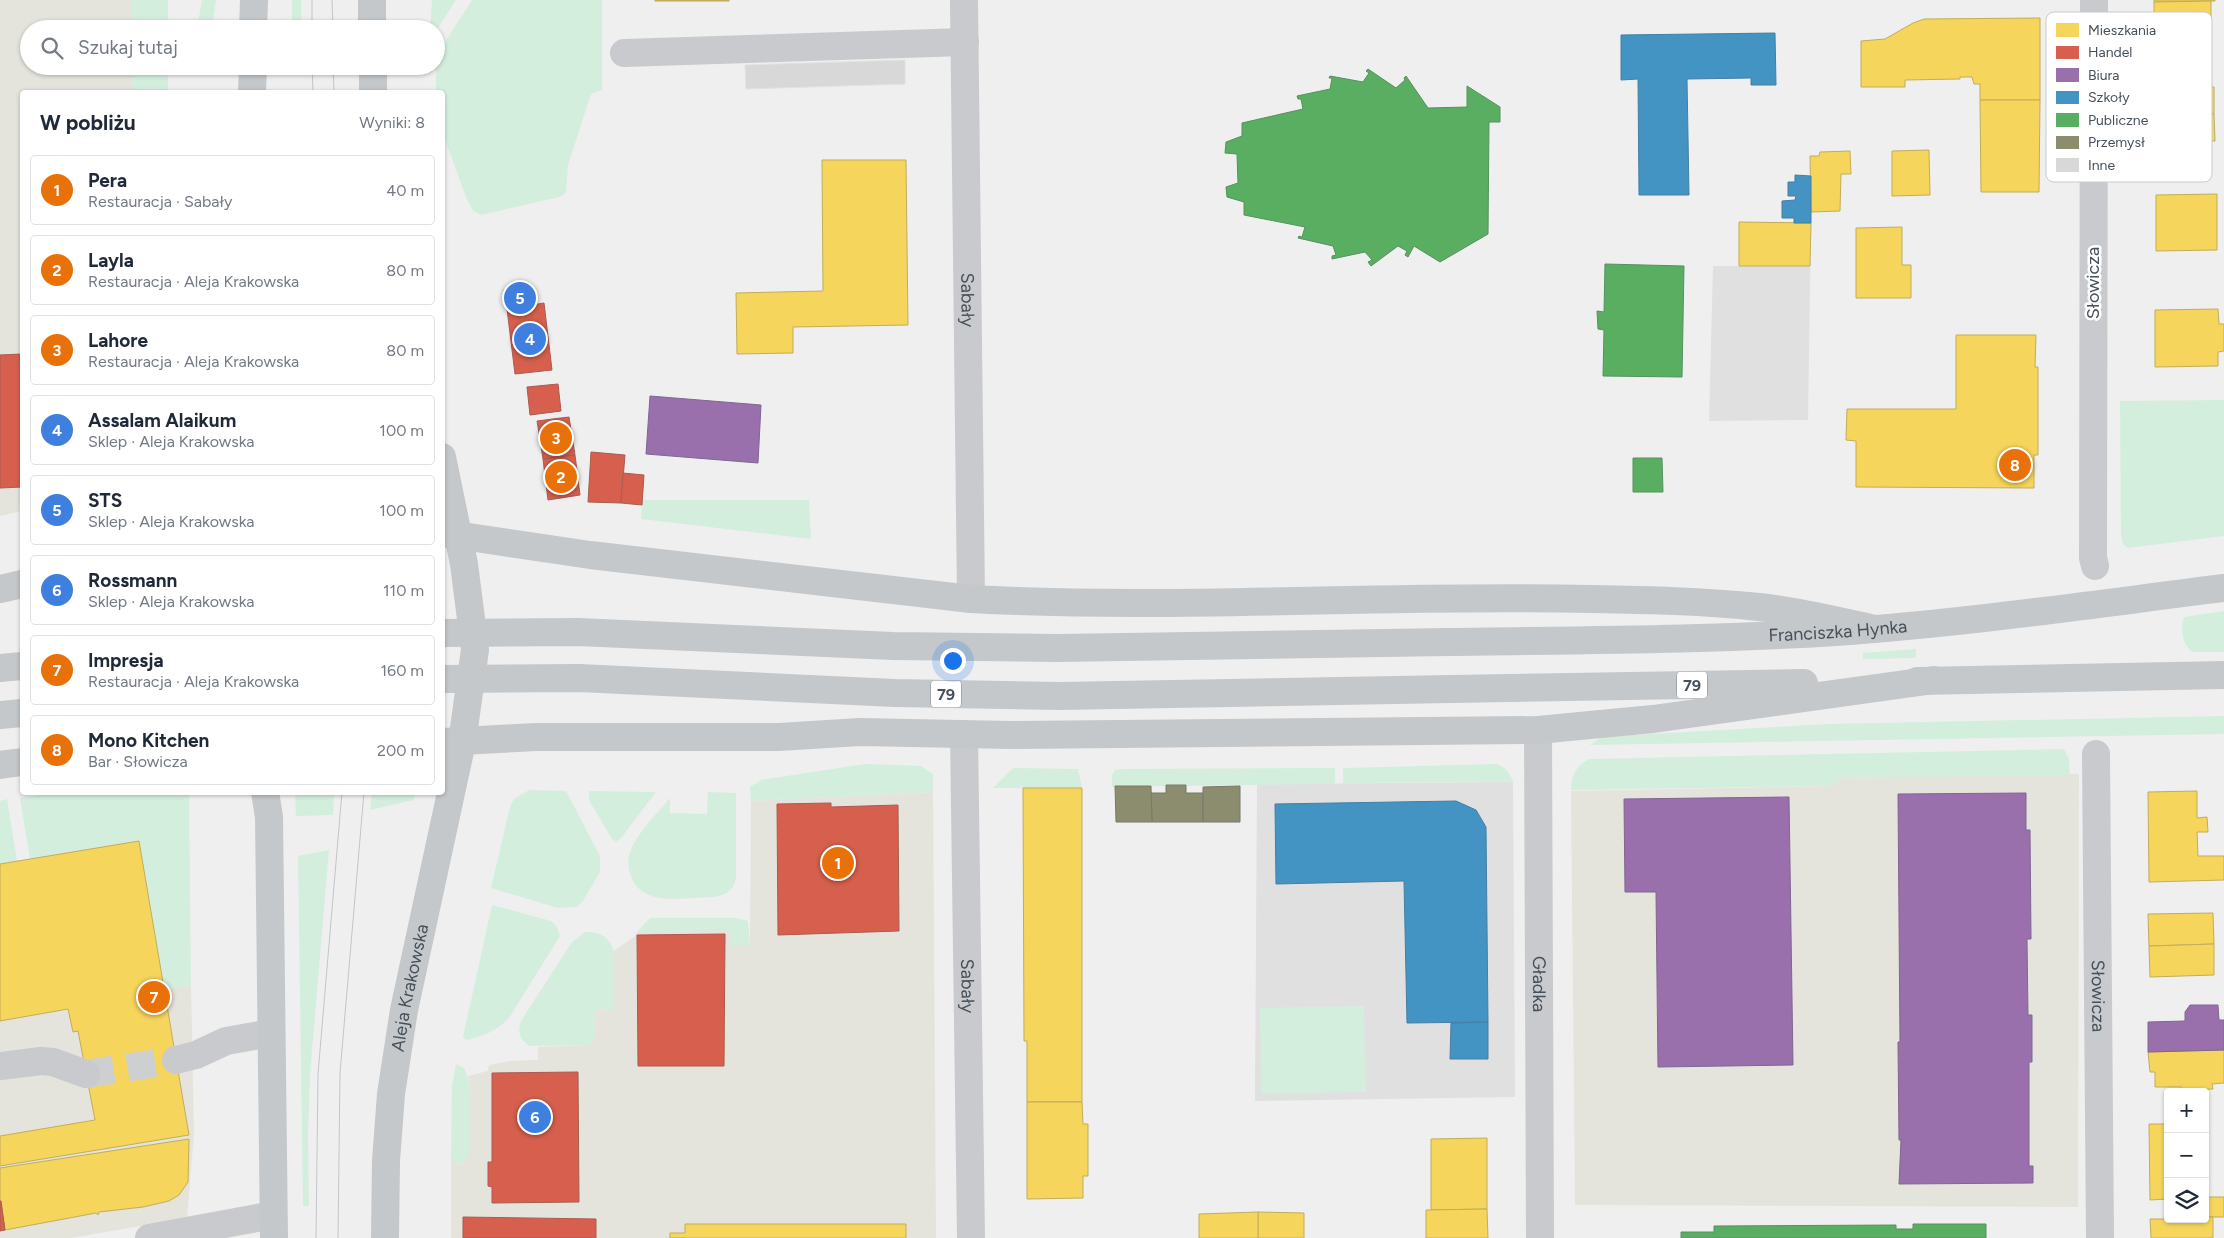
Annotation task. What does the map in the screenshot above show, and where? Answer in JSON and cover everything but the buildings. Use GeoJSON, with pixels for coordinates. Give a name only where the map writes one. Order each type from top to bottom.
{"type":"FeatureCollection","features":[{"type":"Feature","properties":{"kind":"main road"},"geometry":{"type":"LineString","coordinates":[[253,20],[254,0]]}},
{"type":"Feature","properties":{"kind":"main road"},"geometry":{"type":"LineString","coordinates":[[372,0],[372,20]]}},
{"type":"Feature","properties":{"kind":"main road"},"geometry":{"type":"LineString","coordinates":[[252,75],[252,90]]}},
{"type":"Feature","properties":{"kind":"main road"},"geometry":{"type":"LineString","coordinates":[[373,75],[373,90]]}},
{"type":"Feature","properties":{"kind":"main road"},"geometry":{"type":"LineString","coordinates":[[445,486],[450,534],[590,555],[971,600],[1160,603],[1502,597],[1616,600],[1761,607],[1875,629]]}},
{"type":"Feature","properties":{"kind":"main road","name":"Aleja Krakowska"},"geometry":{"type":"LineString","coordinates":[[445,781],[452,742],[475,650],[450,534]]}},
{"type":"Feature","properties":{"kind":"main road"},"geometry":{"type":"LineString","coordinates":[[0,589],[20,584]]}},
{"type":"Feature","properties":{"kind":"main road","name":"Franciszka Hynka"},"geometry":{"type":"LineString","coordinates":[[445,632],[578,632],[894,646],[1059,648],[1765,636],[1974,620],[2224,588]]}},
{"type":"Feature","properties":{"kind":"main road"},"geometry":{"type":"LineString","coordinates":[[0,668],[20,666]]}},
{"type":"Feature","properties":{"kind":"main road","name":"79"},"geometry":{"type":"LineString","coordinates":[[445,679],[579,678],[895,693],[1060,696],[2224,675]]}},
{"type":"Feature","properties":{"kind":"main road"},"geometry":{"type":"LineString","coordinates":[[452,742],[536,737],[770,737],[860,732],[1011,735],[1538,730],[1653,719],[1934,680]]}},
{"type":"Feature","properties":{"kind":"main road"},"geometry":{"type":"LineString","coordinates":[[0,716],[20,713]]}},
{"type":"Feature","properties":{"kind":"main road"},"geometry":{"type":"LineString","coordinates":[[0,765],[20,762]]}},
{"type":"Feature","properties":{"kind":"main road"},"geometry":{"type":"LineString","coordinates":[[266,795],[269,817],[273,1227]]}},
{"type":"Feature","properties":{"kind":"main road","name":"Aleja Krakowska"},"geometry":{"type":"LineString","coordinates":[[385,1238],[386,1161],[391,1094],[443,795]]}},
{"type":"Feature","properties":{"kind":"street","name":"Sabały"},"geometry":{"type":"LineString","coordinates":[[964,0],[971,600]]}},
{"type":"Feature","properties":{"kind":"street"},"geometry":{"type":"LineString","coordinates":[[624,53],[965,42]]}},
{"type":"Feature","properties":{"kind":"street","name":"Słowicza"},"geometry":{"type":"LineString","coordinates":[[2094,182],[2093,558],[2095,566]]}},
{"type":"Feature","properties":{"kind":"street","name":"Gładka"},"geometry":{"type":"LineString","coordinates":[[1538,730],[1540,1238]]}},
{"type":"Feature","properties":{"kind":"street","name":"Sabały"},"geometry":{"type":"LineString","coordinates":[[964,734],[971,1238]]}},
{"type":"Feature","properties":{"kind":"street","name":"Słowicza"},"geometry":{"type":"LineString","coordinates":[[2096,754],[2100,1238]]}},
{"type":"Feature","properties":{"kind":"street"},"geometry":{"type":"LineString","coordinates":[[176,1060],[196,1055],[226,1041],[271,1033]]}},
{"type":"Feature","properties":{"kind":"street"},"geometry":{"type":"LineString","coordinates":[[0,1066],[41,1061],[53,1062],[86,1074]]}},
{"type":"Feature","properties":{"kind":"street"},"geometry":{"type":"LineString","coordinates":[[149,1238],[273,1227]]}},
{"type":"Feature","properties":{"kind":"shaded area"},"geometry":{"type":"Polygon","coordinates":[[[0,0],[131,0],[131,20],[20,20],[20,75],[132,75],[133,90],[20,90],[20,511],[0,516],[0,0]]]}},
{"type":"Feature","properties":{"kind":"shaded area"},"geometry":{"type":"Polygon","coordinates":[[[1739,222],[1811,223],[1808,420],[1709,421],[1713,266],[1739,266],[1739,222]]]}},
{"type":"Feature","properties":{"kind":"shaded area"},"geometry":{"type":"Polygon","coordinates":[[[2079,774],[2078,1207],[1575,1205],[1571,791],[1834,786],[1839,778],[2079,774]]]}},
{"type":"Feature","properties":{"kind":"shaded area"},"geometry":{"type":"Polygon","coordinates":[[[1513,782],[1515,1097],[1255,1101],[1257,784],[1513,782]]]}},
{"type":"Feature","properties":{"kind":"shaded area"},"geometry":{"type":"Polygon","coordinates":[[[933,792],[936,1238],[451,1238],[451,1159],[460,1165],[463,1164],[470,1085],[468,1076],[488,1071],[489,1065],[510,1061],[538,1060],[538,1047],[588,1045],[594,1041],[595,1010],[614,1009],[614,951],[635,936],[637,932],[690,932],[690,929],[731,929],[750,944],[751,801],[933,792]]]}},
{"type":"Feature","properties":{"kind":"shaded area"},"geometry":{"type":"Polygon","coordinates":[[[139,841],[164,987],[191,986],[194,1134],[187,1218],[71,1238],[0,1238],[0,864],[139,841]]]}},
{"type":"Feature","properties":{"kind":"green space"},"geometry":{"type":"Polygon","coordinates":[[[131,0],[168,0],[168,20],[131,20],[131,0]]]}},
{"type":"Feature","properties":{"kind":"green space"},"geometry":{"type":"Polygon","coordinates":[[[202,0],[216,0],[213,20],[199,20],[202,0]]]}},
{"type":"Feature","properties":{"kind":"green space"},"geometry":{"type":"Polygon","coordinates":[[[292,0],[301,0],[302,20],[292,20],[292,0]]]}},
{"type":"Feature","properties":{"kind":"green space"},"geometry":{"type":"Polygon","coordinates":[[[432,0],[456,0],[443,20],[431,20],[432,0]]]}},
{"type":"Feature","properties":{"kind":"green space"},"geometry":{"type":"Polygon","coordinates":[[[472,0],[602,0],[602,90],[591,94],[568,165],[566,192],[562,196],[481,215],[473,211],[445,139],[445,90],[436,90],[436,75],[445,75],[445,42],[472,0]]]}},
{"type":"Feature","properties":{"kind":"green space"},"geometry":{"type":"Polygon","coordinates":[[[132,75],[168,75],[168,90],[133,90],[132,75]]]}},
{"type":"Feature","properties":{"kind":"green space"},"geometry":{"type":"Polygon","coordinates":[[[2224,400],[2224,536],[2128,548],[2123,544],[2121,534],[2120,401],[2224,400]]]}},
{"type":"Feature","properties":{"kind":"green space"},"geometry":{"type":"Polygon","coordinates":[[[642,500],[809,500],[811,539],[641,519],[642,500]]]}},
{"type":"Feature","properties":{"kind":"green space"},"geometry":{"type":"Polygon","coordinates":[[[2224,611],[2224,652],[2192,652],[2186,645],[2183,636],[2182,626],[2184,617],[2224,611]]]}},
{"type":"Feature","properties":{"kind":"green space"},"geometry":{"type":"Polygon","coordinates":[[[1916,649],[1916,658],[1863,659],[1863,653],[1916,649]]]}},
{"type":"Feature","properties":{"kind":"green space"},"geometry":{"type":"Polygon","coordinates":[[[2224,716],[2224,734],[1590,745],[1600,738],[1614,736],[1828,724],[2224,716]]]}},
{"type":"Feature","properties":{"kind":"green space"},"geometry":{"type":"Polygon","coordinates":[[[2064,749],[2069,759],[2070,775],[1840,778],[1834,786],[1571,790],[1575,772],[1589,759],[2064,749]]]}},
{"type":"Feature","properties":{"kind":"green space"},"geometry":{"type":"Polygon","coordinates":[[[865,764],[921,766],[933,774],[933,792],[751,801],[750,787],[761,780],[865,764]]]}},
{"type":"Feature","properties":{"kind":"green space"},"geometry":{"type":"Polygon","coordinates":[[[1497,764],[1507,771],[1513,782],[1343,783],[1343,768],[1497,764]]]}},
{"type":"Feature","properties":{"kind":"green space"},"geometry":{"type":"Polygon","coordinates":[[[1013,768],[1078,769],[1082,788],[993,788],[1013,768]]]}},
{"type":"Feature","properties":{"kind":"green space"},"geometry":{"type":"Polygon","coordinates":[[[1335,768],[1335,784],[1112,787],[1112,775],[1115,770],[1121,769],[1335,768]]]}},
{"type":"Feature","properties":{"kind":"green space"},"geometry":{"type":"Polygon","coordinates":[[[529,790],[566,791],[600,856],[600,872],[583,901],[576,907],[558,908],[491,888],[510,807],[514,799],[529,790]]]}},
{"type":"Feature","properties":{"kind":"green space"},"geometry":{"type":"Polygon","coordinates":[[[589,791],[656,792],[616,842],[612,839],[589,800],[589,791]]]}},
{"type":"Feature","properties":{"kind":"green space"},"geometry":{"type":"Polygon","coordinates":[[[708,792],[736,793],[735,883],[726,893],[708,897],[666,899],[657,898],[642,891],[631,876],[628,863],[630,853],[638,837],[670,798],[670,813],[707,814],[708,792]]]}},
{"type":"Feature","properties":{"kind":"green space"},"geometry":{"type":"Polygon","coordinates":[[[42,795],[189,795],[191,986],[164,988],[139,841],[30,859],[20,798],[42,795]]]}},
{"type":"Feature","properties":{"kind":"green space"},"geometry":{"type":"Polygon","coordinates":[[[295,795],[334,795],[333,815],[296,816],[295,795]]]}},
{"type":"Feature","properties":{"kind":"green space"},"geometry":{"type":"Polygon","coordinates":[[[372,795],[415,795],[414,800],[370,810],[372,795]]]}},
{"type":"Feature","properties":{"kind":"green space"},"geometry":{"type":"Polygon","coordinates":[[[7,799],[17,861],[0,864],[0,801],[7,799]]]}},
{"type":"Feature","properties":{"kind":"green space"},"geometry":{"type":"Polygon","coordinates":[[[329,850],[310,1074],[308,1136],[309,1206],[303,1206],[298,856],[329,850]]]}},
{"type":"Feature","properties":{"kind":"green space"},"geometry":{"type":"Polygon","coordinates":[[[492,905],[551,921],[557,927],[560,936],[509,1018],[489,1032],[466,1040],[463,1037],[492,905]]]}},
{"type":"Feature","properties":{"kind":"green space"},"geometry":{"type":"Polygon","coordinates":[[[650,918],[736,918],[748,921],[750,945],[731,947],[730,929],[690,929],[690,932],[637,932],[650,918]]]}},
{"type":"Feature","properties":{"kind":"green space"},"geometry":{"type":"Polygon","coordinates":[[[585,932],[603,936],[614,951],[614,1009],[595,1010],[594,1041],[588,1045],[530,1046],[520,1036],[521,1021],[572,942],[585,932]]]}},
{"type":"Feature","properties":{"kind":"green space"},"geometry":{"type":"Polygon","coordinates":[[[1364,1006],[1366,1092],[1262,1094],[1260,1008],[1364,1006]]]}},
{"type":"Feature","properties":{"kind":"green space"},"geometry":{"type":"Polygon","coordinates":[[[456,1064],[464,1068],[470,1084],[469,1152],[467,1160],[460,1165],[451,1159],[452,1087],[456,1064]]]}},
{"type":"Feature","properties":{"kind":"tunnel"},"geometry":{"type":"LineString","coordinates":[[86,1074],[176,1060]]}},
{"type":"Feature","properties":{"kind":"tram line"},"geometry":{"type":"LineString","coordinates":[[312,0],[312,20]]}},
{"type":"Feature","properties":{"kind":"tram line"},"geometry":{"type":"LineString","coordinates":[[332,0],[333,20]]}},
{"type":"Feature","properties":{"kind":"tram line"},"geometry":{"type":"LineString","coordinates":[[312,75],[313,90]]}},
{"type":"Feature","properties":{"kind":"tram line"},"geometry":{"type":"LineString","coordinates":[[333,75],[334,90]]}},
{"type":"Feature","properties":{"kind":"tram line"},"geometry":{"type":"LineString","coordinates":[[316,1238],[318,1074],[342,795]]}},
{"type":"Feature","properties":{"kind":"tram line"},"geometry":{"type":"LineString","coordinates":[[338,1238],[340,1073],[364,795]]}},
{"type":"Feature","properties":{"kind":"place","name":"STS"},"geometry":{"type":"Point","coordinates":[520,298]}},
{"type":"Feature","properties":{"kind":"place","name":"Assalam Alaikum"},"geometry":{"type":"Point","coordinates":[530,339]}},
{"type":"Feature","properties":{"kind":"place","name":"Lahore"},"geometry":{"type":"Point","coordinates":[556,438]}},
{"type":"Feature","properties":{"kind":"place","name":"Mono Kitchen"},"geometry":{"type":"Point","coordinates":[2015,465]}},
{"type":"Feature","properties":{"kind":"place","name":"Layla"},"geometry":{"type":"Point","coordinates":[561,477]}},
{"type":"Feature","properties":{"kind":"place","name":"Pera"},"geometry":{"type":"Point","coordinates":[838,863]}},
{"type":"Feature","properties":{"kind":"place","name":"Impresja"},"geometry":{"type":"Point","coordinates":[154,997]}},
{"type":"Feature","properties":{"kind":"place","name":"Rossmann"},"geometry":{"type":"Point","coordinates":[535,1117]}}]}
